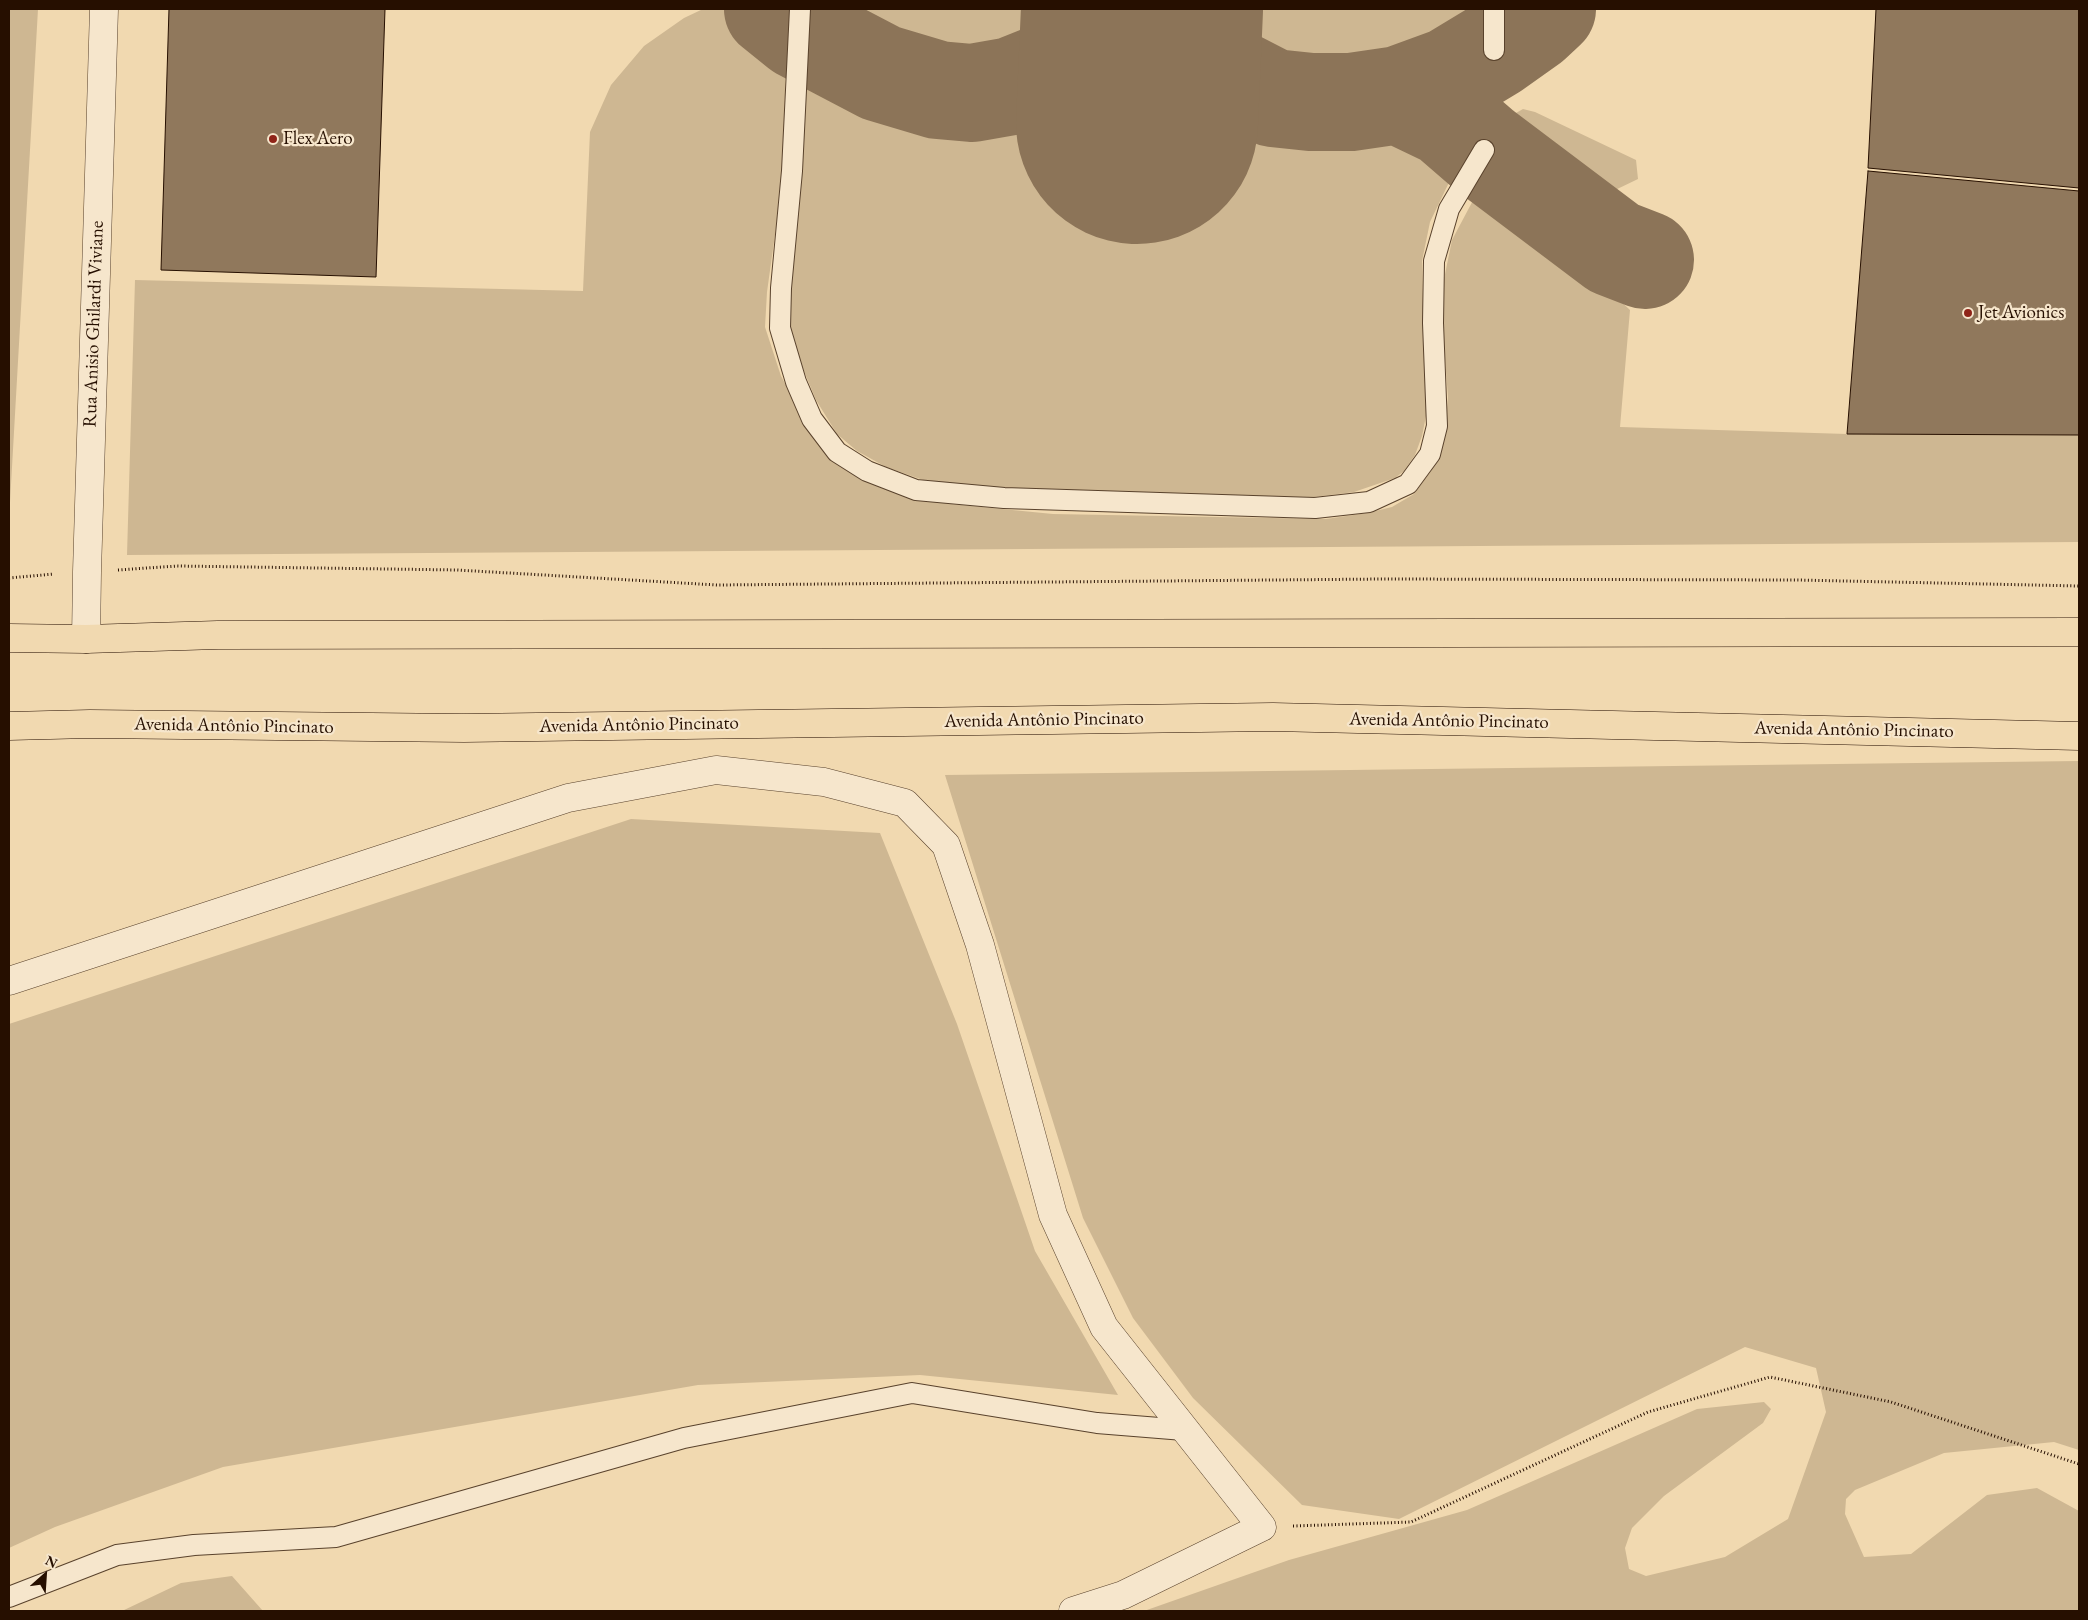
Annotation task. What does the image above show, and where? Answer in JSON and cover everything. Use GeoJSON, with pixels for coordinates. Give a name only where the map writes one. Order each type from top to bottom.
{"type":"FeatureCollection","features":[{"type":"Feature","properties":{"kind":"main road"},"geometry":{"type":"LineString","coordinates":[[9,638],[237,635],[2079,632]]}},
{"type":"Feature","properties":{"kind":"main road","name":"Avenida Antônio Pincinato"},"geometry":{"type":"LineString","coordinates":[[9,726],[90,724],[464,728],[1273,717],[2079,736]]}},
{"type":"Feature","properties":{"kind":"street","name":"Rua Anisio Ghilardi Viviane"},"geometry":{"type":"LineString","coordinates":[[86,638],[104,9]]}},
{"type":"Feature","properties":{"kind":"street"},"geometry":{"type":"LineString","coordinates":[[9,981],[568,798],[716,770],[824,782],[905,803],[946,844],[980,945],[1052,1215],[1104,1328],[1262,1527],[1123,1595],[1073,1611]]}},
{"type":"Feature","properties":{"kind":"lane"},"geometry":{"type":"LineString","coordinates":[[800,9],[792,171],[781,288],[780,328],[796,382],[812,419],[837,452],[868,471],[916,490],[1004,498],[1315,508],[1369,502],[1408,484],[1430,454],[1437,426],[1433,323],[1434,261],[1449,209],[1484,150]]}},
{"type":"Feature","properties":{"kind":"lane"},"geometry":{"type":"LineString","coordinates":[[1494,9],[1494,50]]}},
{"type":"Feature","properties":{"kind":"lane"},"geometry":{"type":"LineString","coordinates":[[9,1597],[117,1555],[194,1545],[336,1537],[684,1438],[912,1393],[1097,1423],[1184,1430]]}},
{"type":"Feature","properties":{"kind":"path"},"geometry":{"type":"LineString","coordinates":[[9,578],[177,566],[457,570],[717,585],[1394,579],[1798,580],[2079,586]]}},
{"type":"Feature","properties":{"kind":"path"},"geometry":{"type":"LineString","coordinates":[[1262,1527],[1411,1522],[1648,1412],[1770,1377],[1891,1402],[2079,1464]]}},
{"type":"Feature","properties":{"kind":"shaded area"},"geometry":{"type":"Polygon","coordinates":[[[9,9],[38,9],[9,520],[9,9]]]}},
{"type":"Feature","properties":{"kind":"shaded area"},"geometry":{"type":"Polygon","coordinates":[[[703,9],[732,9],[786,54],[783,177],[767,292],[765,327],[781,376],[813,435],[832,459],[869,483],[910,497],[951,504],[1053,514],[1326,519],[1392,507],[1414,494],[1431,471],[1444,439],[1448,397],[1442,321],[1443,284],[1452,240],[1478,191],[1611,292],[1630,310],[1620,427],[1847,434],[2079,435],[2079,542],[127,555],[135,280],[583,291],[590,132],[611,85],[644,46],[684,18],[703,9]]]}},
{"type":"Feature","properties":{"kind":"shaded area"},"geometry":{"type":"Polygon","coordinates":[[[825,9],[1050,9],[1028,35],[1004,50],[968,59],[936,57],[896,47],[852,26],[825,9]]]}},
{"type":"Feature","properties":{"kind":"shaded area"},"geometry":{"type":"Polygon","coordinates":[[[1236,9],[1485,9],[1485,20],[1474,30],[1425,54],[1372,69],[1326,71],[1295,66],[1277,56],[1250,32],[1236,9]]]}},
{"type":"Feature","properties":{"kind":"shaded area"},"geometry":{"type":"Polygon","coordinates":[[[805,67],[846,90],[881,105],[941,120],[1047,129],[1048,133],[1209,137],[1305,137],[1377,130],[1392,134],[1455,170],[1430,222],[1422,261],[1429,401],[1422,436],[1415,455],[1404,471],[1395,478],[1354,492],[1314,497],[1160,496],[1004,489],[923,480],[886,467],[857,451],[837,434],[816,400],[796,352],[789,321],[805,67]]]}},
{"type":"Feature","properties":{"kind":"shaded area"},"geometry":{"type":"Polygon","coordinates":[[[1523,109],[1535,112],[1636,160],[1638,179],[1611,192],[1588,192],[1519,136],[1511,117],[1523,109]]]}},
{"type":"Feature","properties":{"kind":"shaded area"},"geometry":{"type":"Polygon","coordinates":[[[2079,761],[2079,1450],[2054,1442],[1944,1453],[1855,1490],[1846,1499],[1845,1514],[1864,1557],[1911,1554],[1987,1495],[2037,1488],[2079,1511],[2079,1611],[1144,1611],[1289,1560],[1467,1510],[1697,1409],[1764,1402],[1771,1409],[1763,1423],[1664,1496],[1632,1528],[1625,1548],[1629,1569],[1646,1576],[1725,1557],[1788,1519],[1826,1412],[1816,1368],[1745,1347],[1399,1519],[1302,1505],[1193,1398],[1133,1318],[1083,1218],[945,775],[2079,761]]]}},
{"type":"Feature","properties":{"kind":"shaded area"},"geometry":{"type":"Polygon","coordinates":[[[631,819],[880,833],[957,1024],[1035,1251],[1118,1395],[920,1375],[698,1385],[223,1467],[55,1527],[9,1548],[9,1024],[631,819]]]}},
{"type":"Feature","properties":{"kind":"shaded area"},"geometry":{"type":"Polygon","coordinates":[[[232,1576],[263,1611],[122,1611],[181,1583],[232,1576]]]}},
{"type":"Feature","properties":{"kind":"building","name":"Flex Aero"},"geometry":{"type":"Polygon","coordinates":[[[169,9],[385,9],[376,277],[161,270],[169,9]]]}},
{"type":"Feature","properties":{"kind":"building"},"geometry":{"type":"Polygon","coordinates":[[[1876,9],[2079,9],[2079,188],[1868,168],[1876,9]]]}},
{"type":"Feature","properties":{"kind":"building","name":"Jet Avionics"},"geometry":{"type":"Polygon","coordinates":[[[1868,171],[2079,191],[2079,435],[1847,434],[1868,171]]]}},
{"type":"Feature","properties":{"kind":"taxiway"},"geometry":{"type":"LineString","coordinates":[[773,9],[799,30],[881,73],[938,90],[972,93],[1012,86],[1057,68],[1083,51],[1129,9]]}},
{"type":"Feature","properties":{"kind":"taxiway"},"geometry":{"type":"LineString","coordinates":[[1155,9],[1171,32],[1203,62],[1273,98],[1311,102],[1351,102],[1399,95],[1451,76],[1494,50],[1532,23],[1547,9]]}},
{"type":"Feature","properties":{"kind":"taxiway"},"geometry":{"type":"LineString","coordinates":[[1399,95],[1447,118],[1484,150],[1614,248],[1645,260]]}},
{"type":"Feature","properties":{"kind":"runway"},"geometry":{"type":"LineString","coordinates":[[1137,123],[1142,9]]}},
{"type":"Feature","properties":{"kind":"place","name":"Flex Aero"},"geometry":{"type":"Point","coordinates":[273,139]}},
{"type":"Feature","properties":{"kind":"place","name":"Jet Avionics"},"geometry":{"type":"Point","coordinates":[1968,313]}}]}
